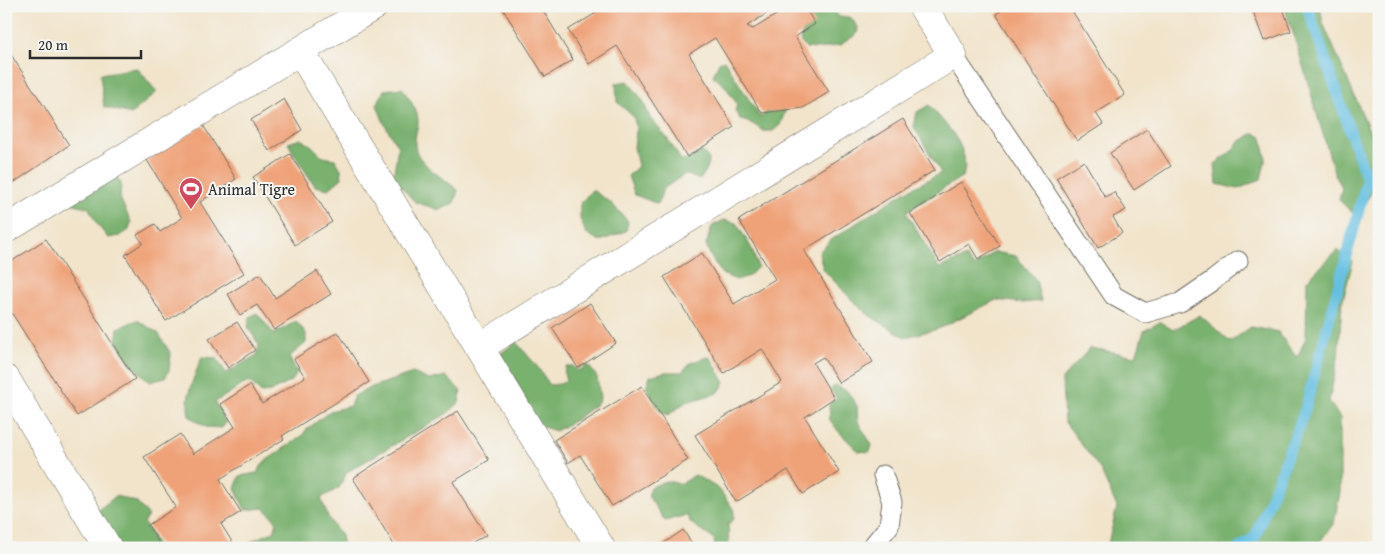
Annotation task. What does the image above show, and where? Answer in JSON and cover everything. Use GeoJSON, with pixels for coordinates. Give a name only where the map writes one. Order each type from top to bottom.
{"type":"FeatureCollection","features":[{"type":"Feature","properties":{"kind":"street"},"geometry":{"type":"LineString","coordinates":[[6,229],[374,6]]}},
{"type":"Feature","properties":{"kind":"street"},"geometry":{"type":"LineString","coordinates":[[480,348],[954,55],[922,6]]}},
{"type":"Feature","properties":{"kind":"street"},"geometry":{"type":"LineString","coordinates":[[300,51],[601,548]]}},
{"type":"Feature","properties":{"kind":"street"},"geometry":{"type":"LineString","coordinates":[[6,380],[108,548]]}},
{"type":"Feature","properties":{"kind":"lane"},"geometry":{"type":"LineString","coordinates":[[954,55],[1114,296],[1145,313],[1180,303],[1238,261]]}},
{"type":"Feature","properties":{"kind":"lane"},"geometry":{"type":"LineString","coordinates":[[871,548],[889,526],[892,502],[883,474]]}},
{"type":"Feature","properties":{"kind":"green space"},"geometry":{"type":"Polygon","coordinates":[[[816,6],[831,6],[839,17],[850,17],[858,27],[857,34],[840,45],[818,49],[806,48],[801,43],[800,38],[808,25],[806,14],[816,6]]]}},
{"type":"Feature","properties":{"kind":"green space"},"geometry":{"type":"Polygon","coordinates":[[[1284,6],[1320,6],[1323,23],[1379,153],[1379,181],[1363,206],[1359,219],[1339,200],[1342,187],[1335,175],[1284,6]]]}},
{"type":"Feature","properties":{"kind":"green space"},"geometry":{"type":"Polygon","coordinates":[[[724,60],[760,117],[780,105],[786,109],[780,125],[773,131],[764,131],[751,123],[741,120],[735,111],[737,104],[725,86],[713,76],[719,62],[724,60]]]}},
{"type":"Feature","properties":{"kind":"green space"},"geometry":{"type":"Polygon","coordinates":[[[137,68],[157,92],[131,114],[104,107],[100,74],[137,68]]]}},
{"type":"Feature","properties":{"kind":"green space"},"geometry":{"type":"Polygon","coordinates":[[[628,81],[643,101],[650,118],[667,138],[681,160],[686,160],[702,151],[709,159],[707,169],[700,180],[685,174],[663,189],[658,204],[635,195],[628,176],[638,166],[634,147],[636,131],[634,117],[617,102],[616,83],[628,81]]]}},
{"type":"Feature","properties":{"kind":"green space"},"geometry":{"type":"Polygon","coordinates":[[[402,88],[417,113],[418,123],[415,143],[418,156],[428,167],[458,190],[454,203],[440,210],[415,202],[393,178],[398,147],[384,123],[377,105],[384,90],[402,88]]]}},
{"type":"Feature","properties":{"kind":"green space"},"geometry":{"type":"Polygon","coordinates":[[[929,105],[949,128],[960,146],[965,166],[963,176],[906,212],[939,268],[966,257],[974,267],[994,252],[1016,256],[1036,280],[1041,301],[1022,303],[996,300],[938,329],[905,337],[870,316],[854,302],[823,269],[819,252],[831,240],[872,213],[905,192],[941,173],[914,127],[917,112],[929,105]]]}},
{"type":"Feature","properties":{"kind":"green space"},"geometry":{"type":"Polygon","coordinates":[[[1254,133],[1262,137],[1266,158],[1261,179],[1238,189],[1217,184],[1215,164],[1231,152],[1239,142],[1254,133]]]}},
{"type":"Feature","properties":{"kind":"green space"},"geometry":{"type":"Polygon","coordinates":[[[301,139],[312,146],[323,157],[335,159],[341,169],[342,178],[329,189],[315,186],[288,143],[301,139]]]}},
{"type":"Feature","properties":{"kind":"green space"},"geometry":{"type":"Polygon","coordinates":[[[109,168],[121,183],[120,198],[131,222],[129,230],[120,236],[108,238],[97,224],[89,208],[71,203],[109,168]]]}},
{"type":"Feature","properties":{"kind":"green space"},"geometry":{"type":"Polygon","coordinates":[[[592,190],[610,202],[628,221],[626,231],[600,241],[586,233],[580,219],[580,204],[592,190]]]}},
{"type":"Feature","properties":{"kind":"green space"},"geometry":{"type":"Polygon","coordinates":[[[724,220],[736,223],[751,247],[758,267],[749,276],[736,280],[722,274],[711,257],[706,245],[712,226],[724,220]]]}},
{"type":"Feature","properties":{"kind":"green space"},"geometry":{"type":"Polygon","coordinates":[[[1337,250],[1353,261],[1342,303],[1338,358],[1329,401],[1340,418],[1340,492],[1334,523],[1315,548],[1107,548],[1117,507],[1100,469],[1064,421],[1062,379],[1090,348],[1136,356],[1144,331],[1160,322],[1173,330],[1200,315],[1230,342],[1251,327],[1278,332],[1297,358],[1306,338],[1307,280],[1337,250]]]}},
{"type":"Feature","properties":{"kind":"green space"},"geometry":{"type":"Polygon","coordinates":[[[257,313],[274,334],[296,321],[306,333],[306,343],[289,357],[297,372],[293,380],[270,392],[261,393],[249,381],[215,402],[226,423],[222,428],[206,427],[189,416],[188,408],[189,393],[202,357],[217,358],[226,373],[257,355],[259,345],[248,327],[250,317],[257,313]]]}},
{"type":"Feature","properties":{"kind":"green space"},"geometry":{"type":"Polygon","coordinates":[[[137,320],[158,333],[171,354],[169,370],[165,378],[150,382],[132,365],[116,342],[118,328],[137,320]]]}},
{"type":"Feature","properties":{"kind":"green space"},"geometry":{"type":"Polygon","coordinates":[[[516,342],[550,385],[566,381],[564,373],[566,366],[573,366],[578,371],[588,365],[597,377],[600,398],[598,403],[556,431],[537,425],[501,384],[501,353],[516,342]]]}},
{"type":"Feature","properties":{"kind":"green space"},"geometry":{"type":"Polygon","coordinates":[[[707,357],[711,358],[725,383],[718,393],[686,402],[668,415],[660,411],[646,387],[650,376],[665,372],[682,372],[690,363],[707,357]]]}},
{"type":"Feature","properties":{"kind":"green space"},"geometry":{"type":"Polygon","coordinates":[[[413,373],[429,380],[446,376],[461,391],[459,403],[448,413],[347,472],[339,488],[321,498],[328,517],[341,536],[343,548],[244,548],[253,540],[274,531],[277,522],[264,508],[245,510],[235,488],[240,476],[257,473],[264,462],[302,436],[306,430],[330,411],[350,406],[354,396],[372,387],[413,373]]]}},
{"type":"Feature","properties":{"kind":"green space"},"geometry":{"type":"Polygon","coordinates":[[[835,385],[847,391],[857,406],[858,422],[872,445],[870,452],[858,451],[830,420],[829,404],[837,399],[831,389],[835,385]]]}},
{"type":"Feature","properties":{"kind":"green space"},"geometry":{"type":"Polygon","coordinates":[[[695,475],[719,489],[734,510],[734,519],[728,524],[729,548],[712,548],[715,540],[691,523],[686,515],[665,521],[648,496],[651,487],[666,481],[681,484],[695,475]]]}},
{"type":"Feature","properties":{"kind":"green space"},"geometry":{"type":"Polygon","coordinates":[[[116,496],[136,502],[148,515],[144,523],[159,548],[103,548],[98,510],[116,496]]]}},
{"type":"Feature","properties":{"kind":"building"},"geometry":{"type":"Polygon","coordinates":[[[501,6],[546,6],[542,9],[573,60],[545,77],[501,6]]]}},
{"type":"Feature","properties":{"kind":"building"},"geometry":{"type":"Polygon","coordinates":[[[592,6],[779,6],[747,26],[753,29],[791,6],[804,6],[815,24],[795,37],[829,92],[803,108],[762,113],[715,38],[689,54],[734,127],[687,157],[617,46],[589,64],[568,30],[596,13],[592,6]]]}},
{"type":"Feature","properties":{"kind":"building"},"geometry":{"type":"Polygon","coordinates":[[[1008,6],[1069,6],[1125,95],[1096,113],[1103,124],[1077,141],[996,14],[1008,6]]]}},
{"type":"Feature","properties":{"kind":"building"},"geometry":{"type":"Polygon","coordinates":[[[1251,6],[1282,6],[1291,31],[1264,41],[1251,6]]]}},
{"type":"Feature","properties":{"kind":"building"},"geometry":{"type":"Polygon","coordinates":[[[6,47],[69,145],[6,188],[6,47]]]}},
{"type":"Feature","properties":{"kind":"building"},"geometry":{"type":"Polygon","coordinates":[[[284,99],[302,130],[269,151],[251,120],[284,99]]]}},
{"type":"Feature","properties":{"kind":"building"},"geometry":{"type":"Polygon","coordinates":[[[903,119],[935,170],[804,250],[873,362],[839,383],[823,357],[813,363],[834,398],[805,417],[839,472],[803,494],[788,470],[736,502],[695,435],[782,382],[762,349],[724,373],[664,277],[702,253],[734,304],[775,279],[739,220],[903,119]]]}},
{"type":"Feature","properties":{"kind":"building"},"geometry":{"type":"Polygon","coordinates":[[[203,125],[236,179],[200,202],[244,273],[166,321],[125,255],[143,243],[137,235],[155,224],[160,232],[182,218],[147,160],[203,125]]]}},
{"type":"Feature","properties":{"kind":"building"},"geometry":{"type":"Polygon","coordinates":[[[1147,129],[1171,166],[1134,190],[1110,153],[1147,129]]]}},
{"type":"Feature","properties":{"kind":"building"},"geometry":{"type":"Polygon","coordinates":[[[290,154],[332,222],[295,245],[253,177],[290,154]]]}},
{"type":"Feature","properties":{"kind":"building"},"geometry":{"type":"Polygon","coordinates":[[[1084,161],[1105,197],[1114,192],[1126,210],[1113,217],[1122,233],[1098,248],[1056,178],[1084,161]]]}},
{"type":"Feature","properties":{"kind":"building"},"geometry":{"type":"Polygon","coordinates":[[[961,182],[1000,246],[978,259],[969,244],[940,262],[910,213],[961,182]]]}},
{"type":"Feature","properties":{"kind":"building"},"geometry":{"type":"Polygon","coordinates":[[[46,239],[135,379],[77,416],[6,304],[6,265],[46,239]]]}},
{"type":"Feature","properties":{"kind":"building"},"geometry":{"type":"Polygon","coordinates":[[[317,271],[331,294],[274,330],[257,305],[240,315],[228,294],[260,274],[275,298],[317,271]]]}},
{"type":"Feature","properties":{"kind":"building"},"geometry":{"type":"Polygon","coordinates":[[[590,303],[616,343],[578,368],[552,328],[590,303]]]}},
{"type":"Feature","properties":{"kind":"building"},"geometry":{"type":"Polygon","coordinates":[[[237,322],[255,350],[228,368],[209,339],[237,322]]]}},
{"type":"Feature","properties":{"kind":"building"},"geometry":{"type":"Polygon","coordinates":[[[338,332],[369,382],[282,436],[284,439],[220,479],[241,512],[221,524],[236,548],[162,548],[148,525],[176,507],[144,457],[180,434],[193,454],[235,427],[220,404],[250,385],[262,404],[305,377],[294,359],[338,332]]]}},
{"type":"Feature","properties":{"kind":"building"},"geometry":{"type":"Polygon","coordinates":[[[642,386],[688,460],[612,506],[580,455],[568,463],[554,440],[642,386]]]}},
{"type":"Feature","properties":{"kind":"building"},"geometry":{"type":"Polygon","coordinates":[[[458,411],[489,460],[453,482],[486,535],[465,548],[396,548],[353,478],[458,411]]]}},
{"type":"Feature","properties":{"kind":"building"},"geometry":{"type":"Polygon","coordinates":[[[683,530],[695,548],[657,548],[683,530]]]}},
{"type":"Feature","properties":{"kind":"waterway"},"geometry":{"type":"LineString","coordinates":[[1240,548],[1255,537],[1304,413],[1367,180],[1307,6]]}},
{"type":"Feature","properties":{"kind":"place","name":"Animal Tigre"},"geometry":{"type":"Point","coordinates":[191,210]}}]}
